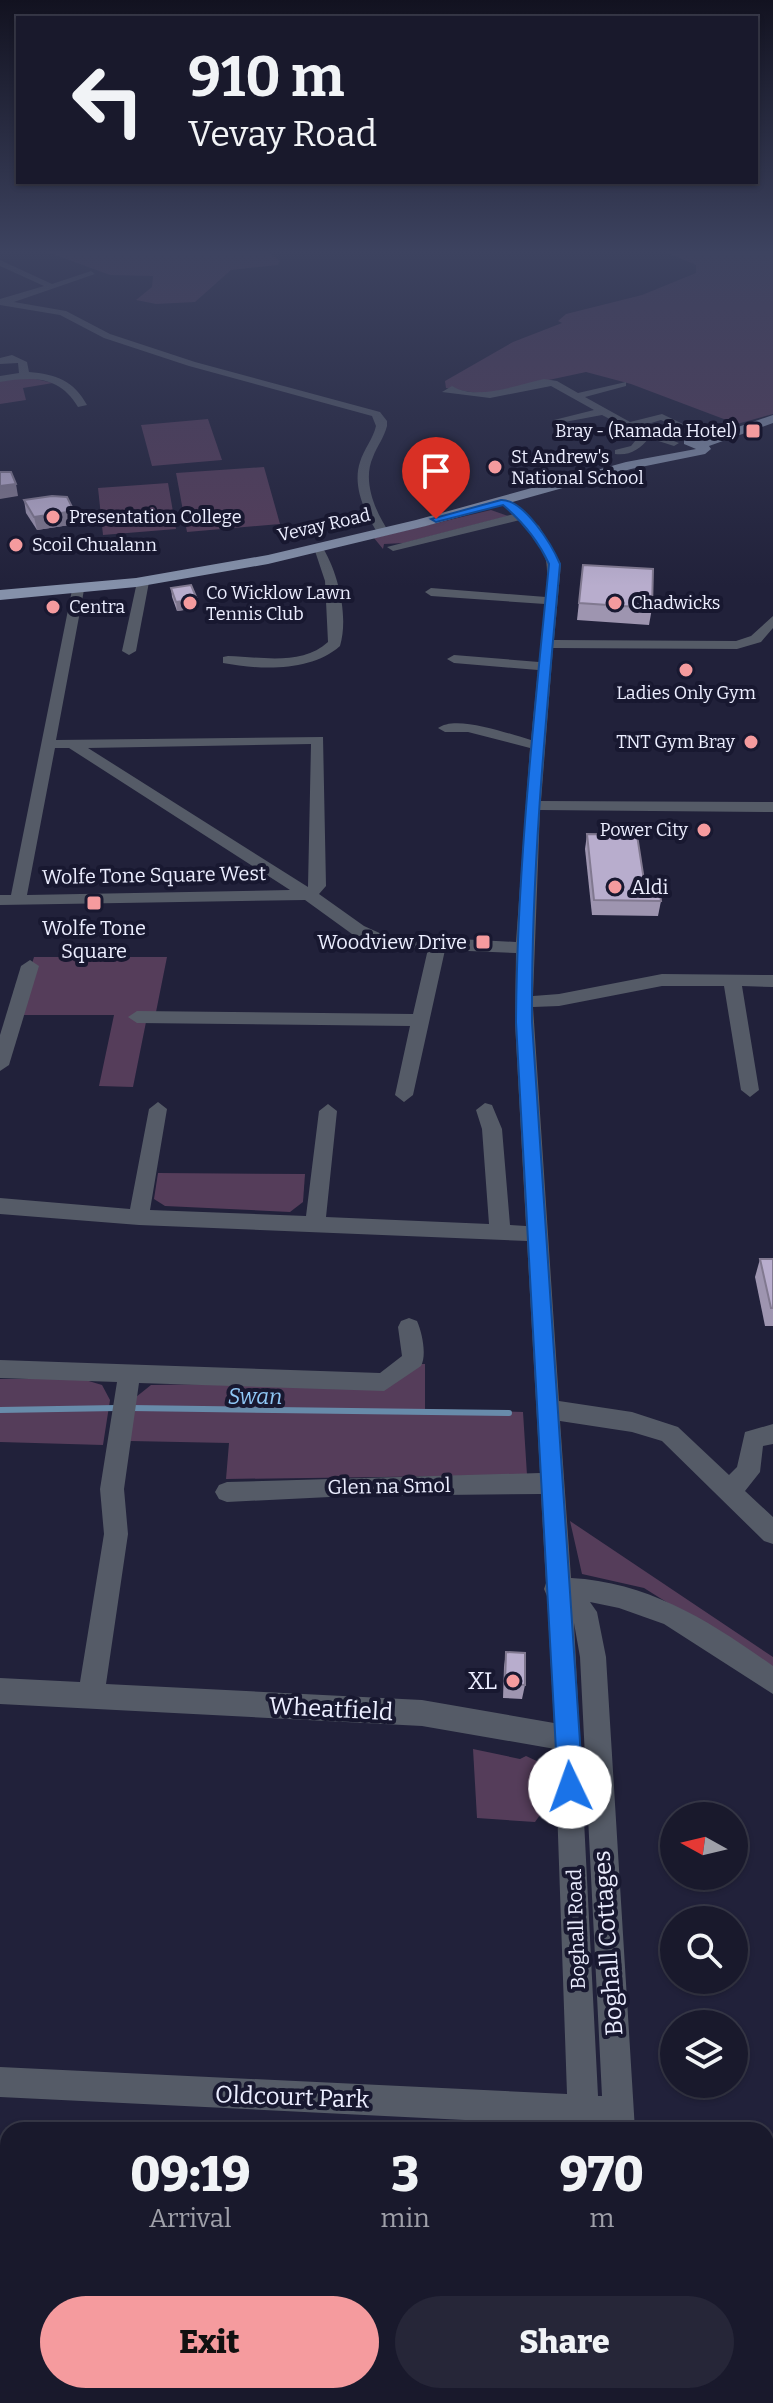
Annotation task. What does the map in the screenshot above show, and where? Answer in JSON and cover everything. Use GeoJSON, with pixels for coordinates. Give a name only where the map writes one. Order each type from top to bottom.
{"type":"FeatureCollection","features":[{"type":"Feature","properties":{"kind":"main road","name":"Vevay Road"},"geometry":{"type":"LineString","coordinates":[[0,595],[143,582],[317,548],[505,502],[651,459],[678,445],[702,452],[705,449],[701,444],[773,419]]}},
{"type":"Feature","properties":{"kind":"street"},"geometry":{"type":"LineString","coordinates":[[17,362],[24,364],[24,375]]}},
{"type":"Feature","properties":{"kind":"street"},"geometry":{"type":"LineString","coordinates":[[186,362],[376,414],[382,421],[381,434],[366,460],[363,476],[383,532]]}},
{"type":"Feature","properties":{"kind":"street"},"geometry":{"type":"LineString","coordinates":[[0,379],[42,376],[66,383],[75,390],[82,405]]}},
{"type":"Feature","properties":{"kind":"street"},"geometry":{"type":"LineString","coordinates":[[452,389],[447,392],[490,395],[544,382],[577,396],[629,426],[678,445],[693,431],[662,417],[629,426]]}},
{"type":"Feature","properties":{"kind":"street"},"geometry":{"type":"LineString","coordinates":[[577,396],[622,384]]}},
{"type":"Feature","properties":{"kind":"street"},"geometry":{"type":"LineString","coordinates":[[558,422],[601,412]]}},
{"type":"Feature","properties":{"kind":"street"},"geometry":{"type":"LineString","coordinates":[[619,452],[635,448],[647,434]]}},
{"type":"Feature","properties":{"kind":"street","name":"Boghall Road"},"geometry":{"type":"LineString","coordinates":[[505,502],[522,516],[553,558],[553,601],[533,805],[524,948],[524,1002],[556,1589],[568,1737],[585,1812],[584,2119]]}},
{"type":"Feature","properties":{"kind":"street"},"geometry":{"type":"LineString","coordinates":[[393,547],[522,516]]}},
{"type":"Feature","properties":{"kind":"street"},"geometry":{"type":"LineString","coordinates":[[228,660],[301,659],[327,653],[335,643],[330,576],[317,548]]}},
{"type":"Feature","properties":{"kind":"street"},"geometry":{"type":"LineString","coordinates":[[129,651],[143,582]]}},
{"type":"Feature","properties":{"kind":"street"},"geometry":{"type":"LineString","coordinates":[[18,900],[78,590]]}},
{"type":"Feature","properties":{"kind":"street"},"geometry":{"type":"LineString","coordinates":[[431,592],[553,601]]}},
{"type":"Feature","properties":{"kind":"street"},"geometry":{"type":"LineString","coordinates":[[549,644],[737,645],[756,639],[773,620]]}},
{"type":"Feature","properties":{"kind":"street"},"geometry":{"type":"LineString","coordinates":[[454,659],[546,667]]}},
{"type":"Feature","properties":{"kind":"street"},"geometry":{"type":"LineString","coordinates":[[445,728],[468,728],[537,746]]}},
{"type":"Feature","properties":{"kind":"street"},"geometry":{"type":"LineString","coordinates":[[47,744],[318,740],[314,890]]}},
{"type":"Feature","properties":{"kind":"street"},"geometry":{"type":"LineString","coordinates":[[74,745],[314,890],[349,924],[381,940],[437,946],[524,948]]}},
{"type":"Feature","properties":{"kind":"street"},"geometry":{"type":"LineString","coordinates":[[533,805],[773,807]]}},
{"type":"Feature","properties":{"kind":"street","name":"Wolfe Tone Square West"},"geometry":{"type":"LineString","coordinates":[[0,900],[314,890]]}},
{"type":"Feature","properties":{"kind":"street"},"geometry":{"type":"LineString","coordinates":[[404,1095],[437,946]]}},
{"type":"Feature","properties":{"kind":"street"},"geometry":{"type":"LineString","coordinates":[[0,1065],[30,966]]}},
{"type":"Feature","properties":{"kind":"street"},"geometry":{"type":"LineString","coordinates":[[524,1002],[545,1002],[662,980],[773,981]]}},
{"type":"Feature","properties":{"kind":"street"},"geometry":{"type":"LineString","coordinates":[[732,980],[750,1090]]}},
{"type":"Feature","properties":{"kind":"street"},"geometry":{"type":"LineString","coordinates":[[137,1017],[422,1020]]}},
{"type":"Feature","properties":{"kind":"street"},"geometry":{"type":"LineString","coordinates":[[139,1217],[158,1109]]}},
{"type":"Feature","properties":{"kind":"street"},"geometry":{"type":"LineString","coordinates":[[485,1110],[492,1129],[500,1232]]}},
{"type":"Feature","properties":{"kind":"street"},"geometry":{"type":"LineString","coordinates":[[315,1223],[328,1111]]}},
{"type":"Feature","properties":{"kind":"street"},"geometry":{"type":"LineString","coordinates":[[0,1206],[139,1217],[537,1234]]}},
{"type":"Feature","properties":{"kind":"street"},"geometry":{"type":"LineString","coordinates":[[0,1369],[127,1383],[384,1382],[413,1360],[409,1327]]}},
{"type":"Feature","properties":{"kind":"street"},"geometry":{"type":"LineString","coordinates":[[91,1695],[116,1534],[112,1489],[127,1383]]}},
{"type":"Feature","properties":{"kind":"street"},"geometry":{"type":"LineString","coordinates":[[547,1409],[659,1429],[670,1434],[773,1533]]}},
{"type":"Feature","properties":{"kind":"street"},"geometry":{"type":"LineString","coordinates":[[730,1490],[748,1472],[753,1439],[773,1434]]}},
{"type":"Feature","properties":{"kind":"street","name":"Glen na Smol"},"geometry":{"type":"LineString","coordinates":[[227,1492],[350,1486],[551,1483]]}},
{"type":"Feature","properties":{"kind":"street"},"geometry":{"type":"LineString","coordinates":[[556,1589],[602,1591],[648,1602],[715,1640],[773,1681]]}},
{"type":"Feature","properties":{"kind":"street","name":"Boghall Cottages"},"geometry":{"type":"LineString","coordinates":[[584,1612],[593,1657],[585,1812],[618,2121]]}},
{"type":"Feature","properties":{"kind":"street","name":"Wheatfield"},"geometry":{"type":"LineString","coordinates":[[0,1691],[433,1714],[510,1732],[568,1737]]}},
{"type":"Feature","properties":{"kind":"street","name":"Oldcourt Park"},"geometry":{"type":"LineString","coordinates":[[0,2082],[618,2121]]}},
{"type":"Feature","properties":{"kind":"shaded area"},"geometry":{"type":"Polygon","coordinates":[[[478,362],[773,362],[773,414],[737,424],[631,384],[586,372],[483,394],[446,388],[445,381],[478,362]]]}},
{"type":"Feature","properties":{"kind":"shaded area"},"geometry":{"type":"Polygon","coordinates":[[[27,377],[53,383],[23,388],[26,400],[0,404],[0,381],[27,377]]]}},
{"type":"Feature","properties":{"kind":"shaded area"},"geometry":{"type":"Polygon","coordinates":[[[208,419],[222,460],[152,466],[141,425],[208,419]]]}},
{"type":"Feature","properties":{"kind":"shaded area"},"geometry":{"type":"Polygon","coordinates":[[[264,467],[280,524],[187,532],[176,473],[264,467]]]}},
{"type":"Feature","properties":{"kind":"shaded area"},"geometry":{"type":"Polygon","coordinates":[[[168,483],[176,529],[103,535],[98,488],[168,483]]]}},
{"type":"Feature","properties":{"kind":"shaded area"},"geometry":{"type":"Polygon","coordinates":[[[491,510],[508,516],[404,543],[384,544],[383,549],[374,538],[491,510]]]}},
{"type":"Feature","properties":{"kind":"shaded area"},"geometry":{"type":"Polygon","coordinates":[[[34,957],[167,957],[155,1017],[147,1017],[133,1087],[99,1086],[114,1015],[16,1015],[34,957]]]}},
{"type":"Feature","properties":{"kind":"shaded area"},"geometry":{"type":"Polygon","coordinates":[[[158,1173],[305,1174],[303,1202],[290,1212],[165,1206],[154,1199],[158,1173]]]}},
{"type":"Feature","properties":{"kind":"shaded area"},"geometry":{"type":"Polygon","coordinates":[[[418,1364],[425,1364],[425,1409],[523,1412],[527,1475],[226,1479],[229,1443],[130,1441],[136,1397],[151,1385],[398,1381],[418,1364]]]}},
{"type":"Feature","properties":{"kind":"shaded area"},"geometry":{"type":"Polygon","coordinates":[[[0,1379],[82,1379],[102,1385],[110,1400],[103,1445],[0,1442],[0,1379]]]}},
{"type":"Feature","properties":{"kind":"shaded area"},"geometry":{"type":"Polygon","coordinates":[[[570,1521],[773,1657],[773,1669],[644,1588],[582,1574],[570,1521]]]}},
{"type":"Feature","properties":{"kind":"shaded area"},"geometry":{"type":"Polygon","coordinates":[[[473,1749],[520,1759],[526,1756],[539,1762],[540,1815],[535,1822],[477,1818],[473,1749]]]}},
{"type":"Feature","properties":{"kind":"building"},"geometry":{"type":"Polygon","coordinates":[[[0,472],[11,472],[16,484],[0,486],[0,472]]]}},
{"type":"Feature","properties":{"kind":"building"},"geometry":{"type":"Polygon","coordinates":[[[67,497],[74,511],[34,517],[24,500],[67,497]]]}},
{"type":"Feature","properties":{"kind":"building"},"geometry":{"type":"Polygon","coordinates":[[[583,565],[653,569],[652,608],[579,603],[583,565]]]}},
{"type":"Feature","properties":{"kind":"building"},"geometry":{"type":"Polygon","coordinates":[[[191,585],[197,599],[176,602],[171,588],[191,585]]]}},
{"type":"Feature","properties":{"kind":"building","name":"Aldi"},"geometry":{"type":"Polygon","coordinates":[[[587,834],[637,835],[645,887],[659,887],[661,901],[594,900],[587,834]]]}},
{"type":"Feature","properties":{"kind":"building"},"geometry":{"type":"Polygon","coordinates":[[[760,1259],[773,1259],[773,1308],[771,1308],[760,1259]]]}},
{"type":"Feature","properties":{"kind":"building"},"geometry":{"type":"Polygon","coordinates":[[[506,1652],[525,1653],[525,1685],[505,1683],[506,1652]]]}},
{"type":"Feature","properties":{"kind":"waterway","name":"Swan"},"geometry":{"type":"LineString","coordinates":[[0,1410],[117,1408]]}},
{"type":"Feature","properties":{"kind":"waterway","name":"Swan"},"geometry":{"type":"LineString","coordinates":[[131,1408],[509,1413]]}},
{"type":"Feature","properties":{"kind":"place","name":"Bray - (Ramada Hotel)"},"geometry":{"type":"Point","coordinates":[753,431]}},
{"type":"Feature","properties":{"kind":"place","name":"St Andrew's National School"},"geometry":{"type":"Point","coordinates":[495,467]}},
{"type":"Feature","properties":{"kind":"place","name":"Presentation College"},"geometry":{"type":"Point","coordinates":[53,517]}},
{"type":"Feature","properties":{"kind":"place","name":"Scoil Chualann"},"geometry":{"type":"Point","coordinates":[16,545]}},
{"type":"Feature","properties":{"kind":"place","name":"Co Wicklow Lawn Tennis Club"},"geometry":{"type":"Point","coordinates":[190,603]}},
{"type":"Feature","properties":{"kind":"place","name":"Chadwicks"},"geometry":{"type":"Point","coordinates":[615,603]}},
{"type":"Feature","properties":{"kind":"place","name":"Centra"},"geometry":{"type":"Point","coordinates":[53,607]}},
{"type":"Feature","properties":{"kind":"place","name":"Ladies Only Gym"},"geometry":{"type":"Point","coordinates":[686,670]}},
{"type":"Feature","properties":{"kind":"place","name":"TNT Gym Bray"},"geometry":{"type":"Point","coordinates":[751,742]}},
{"type":"Feature","properties":{"kind":"place","name":"Power City"},"geometry":{"type":"Point","coordinates":[704,830]}},
{"type":"Feature","properties":{"kind":"place","name":"Aldi"},"geometry":{"type":"Point","coordinates":[615,887]}},
{"type":"Feature","properties":{"kind":"place","name":"Wolfe Tone Square"},"geometry":{"type":"Point","coordinates":[94,903]}},
{"type":"Feature","properties":{"kind":"place","name":"Woodview Drive"},"geometry":{"type":"Point","coordinates":[483,942]}},
{"type":"Feature","properties":{"kind":"place","name":"XL"},"geometry":{"type":"Point","coordinates":[513,1681]}},
{"type":"Feature","properties":{"kind":"route"},"geometry":{"type":"LineString","coordinates":[[436,519],[505,502],[526,519],[547,546],[555,564],[536,758],[524,948],[524,1022],[570,1787]]}}]}
